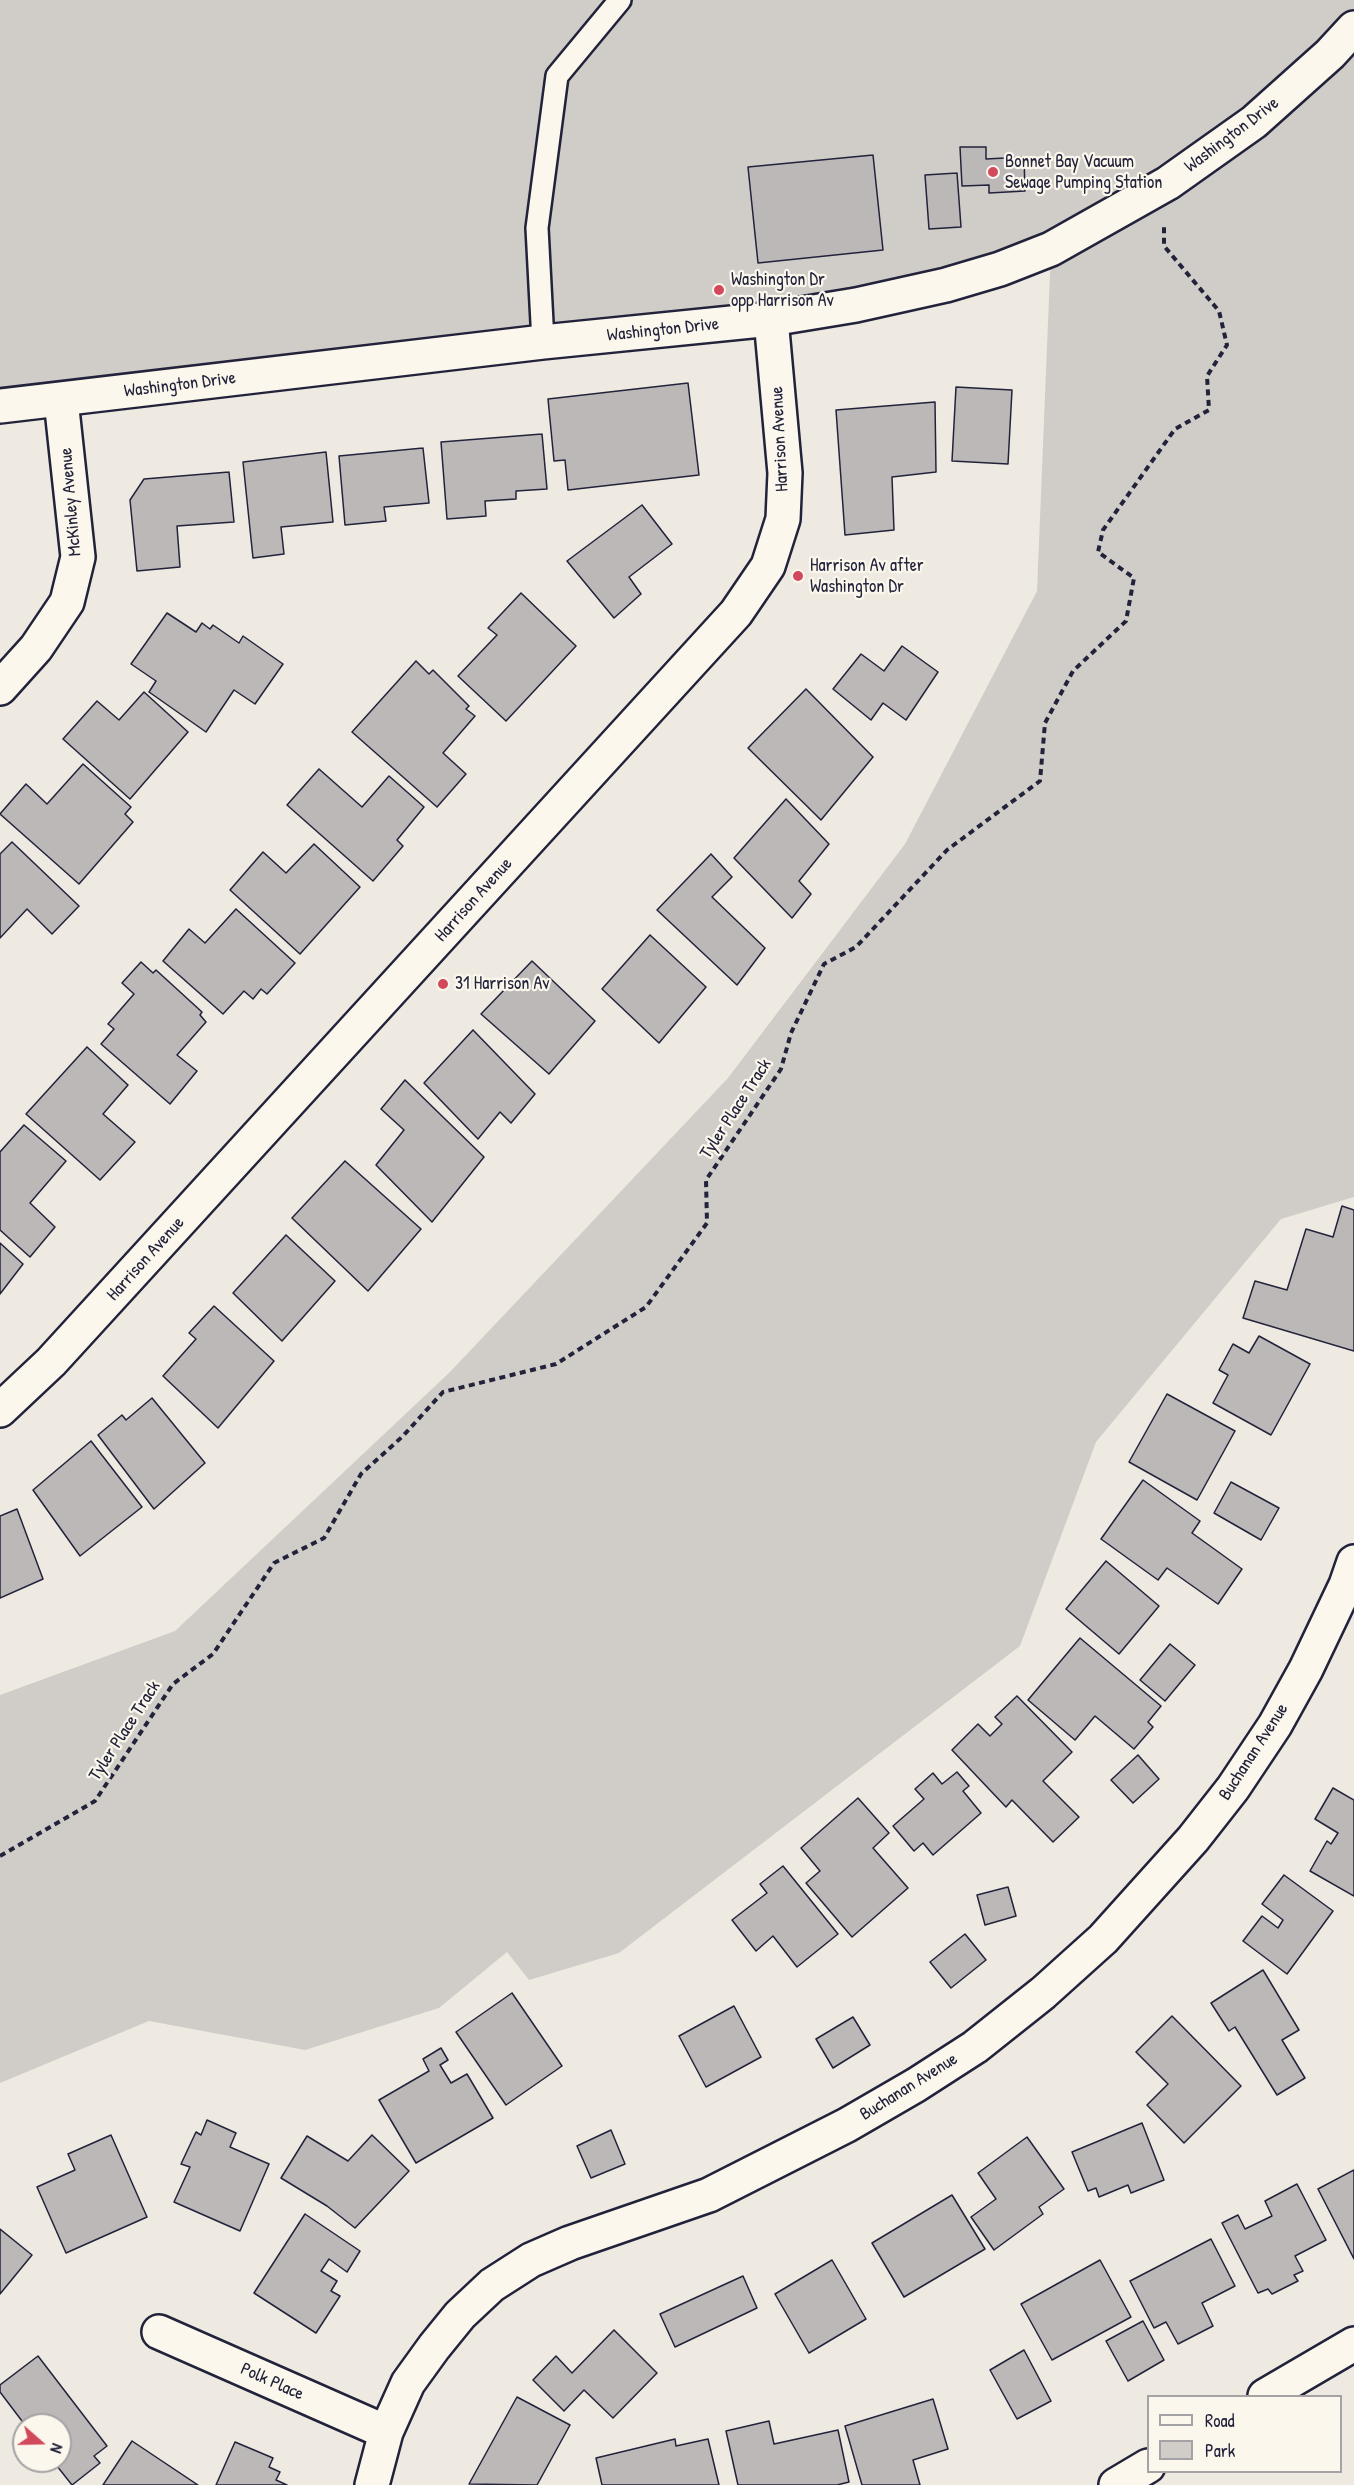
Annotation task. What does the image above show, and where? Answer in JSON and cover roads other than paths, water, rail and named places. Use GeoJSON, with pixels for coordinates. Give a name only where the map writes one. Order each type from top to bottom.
{"type":"FeatureCollection","features":[{"type":"Feature","properties":{"kind":"street","name":"Washington Drive"},"geometry":{"type":"LineString","coordinates":[[0,406],[543,342],[771,319],[856,305],[935,288],[1000,269],[1051,249],[1168,183],[1254,123],[1330,54],[1354,28]]}},
{"type":"Feature","properties":{"kind":"street","name":"Harrison Avenue"},"geometry":{"type":"LineString","coordinates":[[0,1410],[51,1362],[736,613],[768,566],[783,519],[785,473],[771,319]]}},
{"type":"Feature","properties":{"kind":"street","name":"McKinley Avenue"},"geometry":{"type":"LineString","coordinates":[[0,688],[36,648],[67,602],[78,557],[61,400]]}},
{"type":"Feature","properties":{"kind":"street","name":"Buchanan Avenue"},"geometry":{"type":"LineString","coordinates":[[372,2485],[386,2432],[408,2383],[434,2346],[460,2315],[492,2285],[531,2260],[632,2220],[709,2195],[847,2125],[975,2047],[1043,1993],[1103,1939],[1193,1839],[1233,1788],[1275,1725],[1351,1579]]}},
{"type":"Feature","properties":{"kind":"street","name":"Polk Place"},"geometry":{"type":"LineString","coordinates":[[159,2332],[386,2432]]}},
{"type":"Feature","properties":{"kind":"street"},"geometry":{"type":"LineString","coordinates":[[1268,2395],[1354,2344]]}},
{"type":"Feature","properties":{"kind":"street"},"geometry":{"type":"LineString","coordinates":[[1116,2485],[1147,2467]]}},
{"type":"Feature","properties":{"kind":"lane"},"geometry":{"type":"LineString","coordinates":[[543,342],[537,228],[557,76],[620,0]]}},
{"type":"Feature","properties":{"kind":"place","name":"Bonnet Bay Vacuum Sewage Pumping Station"},"geometry":{"type":"Point","coordinates":[993,172]}},
{"type":"Feature","properties":{"kind":"place","name":"Washington Dr opp Harrison Av"},"geometry":{"type":"Point","coordinates":[719,290]}},
{"type":"Feature","properties":{"kind":"place","name":"Harrison Av after Washington Dr"},"geometry":{"type":"Point","coordinates":[798,576]}},
{"type":"Feature","properties":{"kind":"place","name":"31 Harrison Av"},"geometry":{"type":"Point","coordinates":[443,984]}}]}
